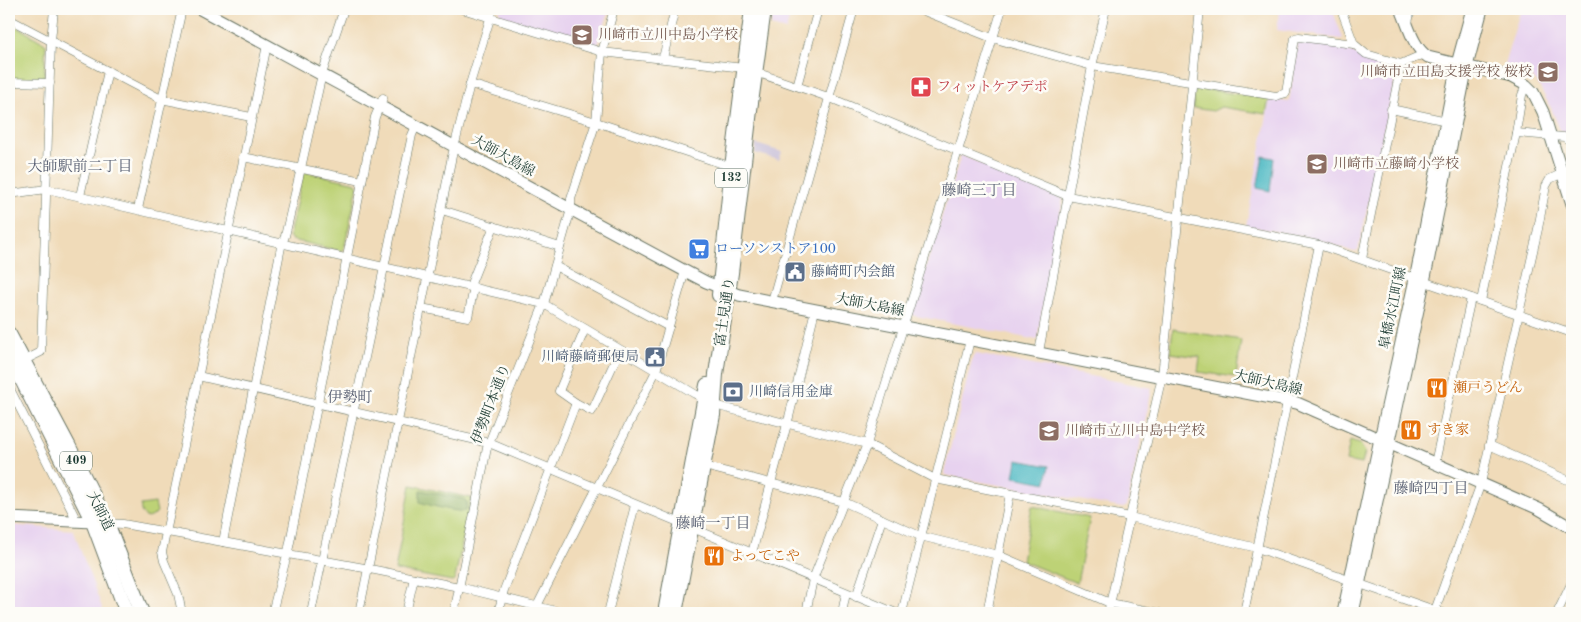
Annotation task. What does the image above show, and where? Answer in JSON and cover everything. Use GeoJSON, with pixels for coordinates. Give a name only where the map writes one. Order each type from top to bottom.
{"type":"FeatureCollection","features":[{"type":"Feature","properties":{"kind":"highway","name":"富士見通り"},"geometry":{"type":"LineString","coordinates":[[724,289],[731,273],[749,69],[752,9]]}},
{"type":"Feature","properties":{"kind":"highway","name":"富士見通り"},"geometry":{"type":"LineString","coordinates":[[665,613],[704,466],[724,289],[732,167],[749,69],[764,9]]}},
{"type":"Feature","properties":{"kind":"highway","name":"大師道"},"geometry":{"type":"LineString","coordinates":[[9,334],[68,446],[100,523],[142,613]]}},
{"type":"Feature","properties":{"kind":"highway","name":"大師道"},"geometry":{"type":"LineString","coordinates":[[9,354],[100,523],[127,613]]}},
{"type":"Feature","properties":{"kind":"highway","name":"富士見通り"},"geometry":{"type":"LineString","coordinates":[[675,613],[687,526],[710,401]]}},
{"type":"Feature","properties":{"kind":"street"},"geometry":{"type":"LineString","coordinates":[[23,361],[41,352],[51,41],[54,9]]}},
{"type":"Feature","properties":{"kind":"street"},"geometry":{"type":"LineString","coordinates":[[138,209],[182,9]]}},
{"type":"Feature","properties":{"kind":"street","name":"大師大島線"},"geometry":{"type":"LineString","coordinates":[[200,9],[416,126],[456,143],[571,209],[685,271],[724,289],[815,310],[1297,403],[1539,509],[1572,528]]}},
{"type":"Feature","properties":{"kind":"street"},"geometry":{"type":"LineString","coordinates":[[223,542],[282,243],[302,168],[322,74],[344,9]]}},
{"type":"Feature","properties":{"kind":"street"},"geometry":{"type":"LineString","coordinates":[[462,9],[602,52],[749,69],[828,97],[1068,196],[1319,244],[1572,333]]}},
{"type":"Feature","properties":{"kind":"street"},"geometry":{"type":"LineString","coordinates":[[359,613],[427,276],[456,143],[470,84],[493,9]]}},
{"type":"Feature","properties":{"kind":"street","name":"伊勢町本通り"},"geometry":{"type":"LineString","coordinates":[[454,613],[489,442],[544,304],[571,209],[571,199],[596,122],[602,52],[614,9]]}},
{"type":"Feature","properties":{"kind":"street"},"geometry":{"type":"LineString","coordinates":[[663,58],[676,9]]}},
{"type":"Feature","properties":{"kind":"street"},"geometry":{"type":"LineString","coordinates":[[797,86],[818,9]]}},
{"type":"Feature","properties":{"kind":"street"},"geometry":{"type":"LineString","coordinates":[[772,301],[854,9]]}},
{"type":"Feature","properties":{"kind":"street"},"geometry":{"type":"LineString","coordinates":[[919,9],[992,38],[1092,66],[1276,96],[1284,95],[1288,89],[1294,38],[1299,36],[1354,44]]}},
{"type":"Feature","properties":{"kind":"street"},"geometry":{"type":"LineString","coordinates":[[806,613],[813,579],[867,444],[1002,9]]}},
{"type":"Feature","properties":{"kind":"street"},"geometry":{"type":"LineString","coordinates":[[1039,352],[1092,66],[1106,9]]}},
{"type":"Feature","properties":{"kind":"street"},"geometry":{"type":"LineString","coordinates":[[1108,613],[1162,376],[1200,9]]}},
{"type":"Feature","properties":{"kind":"street"},"geometry":{"type":"LineString","coordinates":[[1341,9],[1354,44],[1366,54],[1401,64],[1424,54]]}},
{"type":"Feature","properties":{"kind":"street"},"geometry":{"type":"LineString","coordinates":[[1401,9],[1418,49],[1428,57],[1510,78],[1526,85],[1533,92],[1551,137],[1572,204]]}},
{"type":"Feature","properties":{"kind":"street"},"geometry":{"type":"LineString","coordinates":[[1408,23],[1410,9]]}},
{"type":"Feature","properties":{"kind":"street","name":"皐橋水江町線"},"geometry":{"type":"LineString","coordinates":[[1343,613],[1355,581],[1420,280],[1472,9]]}},
{"type":"Feature","properties":{"kind":"street","name":"皐橋水江町線"},"geometry":{"type":"LineString","coordinates":[[1420,280],[1447,121],[1462,65],[1482,9]]}},
{"type":"Feature","properties":{"kind":"street"},"geometry":{"type":"LineString","coordinates":[[9,19],[161,99],[251,117]]}},
{"type":"Feature","properties":{"kind":"street"},"geometry":{"type":"LineString","coordinates":[[182,613],[178,594],[162,552],[267,45]]}},
{"type":"Feature","properties":{"kind":"street"},"geometry":{"type":"LineString","coordinates":[[1362,260],[1401,64]]}},
{"type":"Feature","properties":{"kind":"street"},"geometry":{"type":"LineString","coordinates":[[80,196],[108,71]]}},
{"type":"Feature","properties":{"kind":"street"},"geometry":{"type":"LineString","coordinates":[[9,82],[50,83]]}},
{"type":"Feature","properties":{"kind":"street"},"geometry":{"type":"LineString","coordinates":[[470,84],[596,122],[732,167]]}},
{"type":"Feature","properties":{"kind":"street"},"geometry":{"type":"LineString","coordinates":[[1481,301],[1516,133],[1522,95],[1526,85]]}},
{"type":"Feature","properties":{"kind":"street"},"geometry":{"type":"LineString","coordinates":[[272,613],[288,554],[362,181],[380,107]]}},
{"type":"Feature","properties":{"kind":"street"},"geometry":{"type":"LineString","coordinates":[[1391,109],[1447,121]]}},
{"type":"Feature","properties":{"kind":"street"},"geometry":{"type":"LineString","coordinates":[[311,613],[384,266],[413,132],[416,126]]}},
{"type":"Feature","properties":{"kind":"street"},"geometry":{"type":"LineString","coordinates":[[1516,133],[1564,137],[1572,142]]}},
{"type":"Feature","properties":{"kind":"street"},"geometry":{"type":"LineString","coordinates":[[243,156],[362,181]]}},
{"type":"Feature","properties":{"kind":"street"},"geometry":{"type":"LineString","coordinates":[[9,194],[47,189],[544,304],[710,401],[787,425],[867,444],[935,479],[1130,517],[1257,548],[1355,581],[1437,612],[1481,483],[1546,186],[1550,179],[1563,173]]}},
{"type":"Feature","properties":{"kind":"street"},"geometry":{"type":"LineString","coordinates":[[442,210],[560,247]]}},
{"type":"Feature","properties":{"kind":"street"},"geometry":{"type":"LineString","coordinates":[[421,308],[468,318],[472,287],[494,226]]}},
{"type":"Feature","properties":{"kind":"street"},"geometry":{"type":"LineString","coordinates":[[1244,613],[1319,244]]}},
{"type":"Feature","properties":{"kind":"street"},"geometry":{"type":"LineString","coordinates":[[555,266],[669,326]]}},
{"type":"Feature","properties":{"kind":"street"},"geometry":{"type":"LineString","coordinates":[[537,610],[656,371],[685,271]]}},
{"type":"Feature","properties":{"kind":"street"},"geometry":{"type":"LineString","coordinates":[[1435,463],[1471,298]]}},
{"type":"Feature","properties":{"kind":"street"},"geometry":{"type":"LineString","coordinates":[[752,553],[787,425],[815,310]]}},
{"type":"Feature","properties":{"kind":"street"},"geometry":{"type":"LineString","coordinates":[[585,329],[559,391],[576,403],[592,411],[620,350]]}},
{"type":"Feature","properties":{"kind":"street"},"geometry":{"type":"LineString","coordinates":[[902,613],[970,340]]}},
{"type":"Feature","properties":{"kind":"street"},"geometry":{"type":"LineString","coordinates":[[198,376],[489,442],[635,505],[896,613]]}},
{"type":"Feature","properties":{"kind":"street"},"geometry":{"type":"LineString","coordinates":[[9,387],[74,515]]}},
{"type":"Feature","properties":{"kind":"street"},"geometry":{"type":"LineString","coordinates":[[498,613],[501,597],[576,403]]}},
{"type":"Feature","properties":{"kind":"street"},"geometry":{"type":"LineString","coordinates":[[1489,445],[1572,482]]}},
{"type":"Feature","properties":{"kind":"street"},"geometry":{"type":"LineString","coordinates":[[704,466],[844,502],[920,536],[998,555],[1110,604],[1159,613]]}},
{"type":"Feature","properties":{"kind":"street"},"geometry":{"type":"LineString","coordinates":[[987,613],[1010,494]]}},
{"type":"Feature","properties":{"kind":"street"},"geometry":{"type":"LineString","coordinates":[[608,613],[635,505]]}},
{"type":"Feature","properties":{"kind":"street"},"geometry":{"type":"LineString","coordinates":[[9,518],[100,523],[166,532],[459,587],[501,597],[537,610],[564,613]]}},
{"type":"Feature","properties":{"kind":"street"},"geometry":{"type":"LineString","coordinates":[[856,597],[882,519]]}},
{"type":"Feature","properties":{"kind":"street"},"geometry":{"type":"LineString","coordinates":[[406,613],[414,578]]}},
{"type":"Feature","properties":{"kind":"street","name":"皐橋水江町線"},"geometry":{"type":"LineString","coordinates":[[1354,613],[1355,581]]}},
{"type":"Feature","properties":{"kind":"street"},"geometry":{"type":"LineString","coordinates":[[1557,613],[1572,582]]}},
{"type":"Feature","properties":{"kind":"street"},"geometry":{"type":"LineString","coordinates":[[842,613],[846,593]]}},
{"type":"Feature","properties":{"kind":"shaded area","name":"川崎市立川中島小学校"},"geometry":{"type":"Polygon","coordinates":[[[500,9],[610,9],[596,46],[502,16],[499,12],[500,9]]]}},
{"type":"Feature","properties":{"kind":"shaded area"},"geometry":{"type":"Polygon","coordinates":[[[1280,9],[1332,9],[1343,38],[1277,30],[1280,9]]]}},
{"type":"Feature","properties":{"kind":"shaded area","name":"川崎市立田島支援学校 桜校"},"geometry":{"type":"Polygon","coordinates":[[[1521,9],[1572,9],[1572,137],[1560,130],[1537,82],[1528,74],[1504,65],[1521,9]]]}},
{"type":"Feature","properties":{"kind":"shaded area"},"geometry":{"type":"Polygon","coordinates":[[[773,10],[791,13],[786,30],[771,26],[773,10]]]}},
{"type":"Feature","properties":{"kind":"shaded area","name":"川崎市立藤崎小学校"},"geometry":{"type":"Polygon","coordinates":[[[1298,40],[1346,46],[1349,51],[1393,67],[1396,74],[1358,251],[1354,252],[1317,239],[1246,226],[1270,99],[1289,102],[1298,40]]]}},
{"type":"Feature","properties":{"kind":"shaded area"},"geometry":{"type":"Polygon","coordinates":[[[756,144],[782,152],[779,160],[755,153],[756,144]]]}},
{"type":"Feature","properties":{"kind":"shaded area"},"geometry":{"type":"Polygon","coordinates":[[[961,155],[1063,198],[1037,340],[911,315],[961,155]]]}},
{"type":"Feature","properties":{"kind":"shaded area","name":"川崎市立川中島中学校"},"geometry":{"type":"Polygon","coordinates":[[[976,354],[1152,388],[1127,506],[1123,508],[945,475],[973,356],[976,354]]]}},
{"type":"Feature","properties":{"kind":"shaded area"},"geometry":{"type":"Polygon","coordinates":[[[9,525],[73,530],[104,613],[9,613],[9,525]]]}},
{"type":"Feature","properties":{"kind":"green space"},"geometry":{"type":"Polygon","coordinates":[[[9,22],[46,44],[44,77],[42,80],[9,79],[9,22]]]}},
{"type":"Feature","properties":{"kind":"green space"},"geometry":{"type":"Polygon","coordinates":[[[1198,88],[1269,99],[1266,114],[1221,107],[1213,111],[1193,108],[1195,90],[1198,88]]]}},
{"type":"Feature","properties":{"kind":"green space"},"geometry":{"type":"Polygon","coordinates":[[[306,172],[356,183],[358,186],[344,249],[341,251],[292,240],[289,236],[303,174],[306,172]]]}},
{"type":"Feature","properties":{"kind":"green space"},"geometry":{"type":"Polygon","coordinates":[[[1173,329],[1241,340],[1236,377],[1198,372],[1200,357],[1170,353],[1173,329]]]}},
{"type":"Feature","properties":{"kind":"green space"},"geometry":{"type":"Polygon","coordinates":[[[1350,441],[1360,444],[1365,452],[1362,464],[1346,461],[1350,441]]]}},
{"type":"Feature","properties":{"kind":"green space"},"geometry":{"type":"Polygon","coordinates":[[[411,485],[471,498],[455,579],[452,581],[395,570],[411,485]]]}},
{"type":"Feature","properties":{"kind":"green space"},"geometry":{"type":"Polygon","coordinates":[[[420,490],[464,499],[467,502],[466,511],[450,510],[420,502],[420,490]]]}},
{"type":"Feature","properties":{"kind":"green space"},"geometry":{"type":"Polygon","coordinates":[[[155,503],[157,512],[147,518],[142,513],[141,505],[155,503]]]}},
{"type":"Feature","properties":{"kind":"green space"},"geometry":{"type":"Polygon","coordinates":[[[1032,506],[1090,518],[1077,583],[1022,561],[1032,506]]]}},
{"type":"Feature","properties":{"kind":"water"},"geometry":{"type":"Polygon","coordinates":[[[1263,156],[1274,158],[1270,191],[1257,188],[1263,156]]]}},
{"type":"Feature","properties":{"kind":"water"},"geometry":{"type":"Polygon","coordinates":[[[1017,460],[1049,466],[1046,483],[1014,477],[1017,460]]]}},
{"type":"Feature","properties":{"kind":"place","name":"川崎市立川中島小学校"},"geometry":{"type":"Point","coordinates":[582,35]}},
{"type":"Feature","properties":{"kind":"place","name":"川崎市立田島支援学校 桜校"},"geometry":{"type":"Point","coordinates":[1548,72]}},
{"type":"Feature","properties":{"kind":"place","name":"フィットケアデポ"},"geometry":{"type":"Point","coordinates":[921,87]}},
{"type":"Feature","properties":{"kind":"place","name":"川崎市立藤崎小学校"},"geometry":{"type":"Point","coordinates":[1317,164]}},
{"type":"Feature","properties":{"kind":"place","name":"ローソンストア100"},"geometry":{"type":"Point","coordinates":[699,249]}},
{"type":"Feature","properties":{"kind":"place","name":"藤崎町内会館"},"geometry":{"type":"Point","coordinates":[795,272]}},
{"type":"Feature","properties":{"kind":"place","name":"川崎藤崎郵便局"},"geometry":{"type":"Point","coordinates":[655,357]}},
{"type":"Feature","properties":{"kind":"place","name":"瀬戸うどん"},"geometry":{"type":"Point","coordinates":[1437,388]}},
{"type":"Feature","properties":{"kind":"place","name":"川崎信用金庫"},"geometry":{"type":"Point","coordinates":[733,392]}},
{"type":"Feature","properties":{"kind":"place","name":"すき家"},"geometry":{"type":"Point","coordinates":[1411,430]}},
{"type":"Feature","properties":{"kind":"place","name":"川崎市立川中島中学校"},"geometry":{"type":"Point","coordinates":[1049,431]}},
{"type":"Feature","properties":{"kind":"place","name":"よってこや"},"geometry":{"type":"Point","coordinates":[714,556]}},
{"type":"Feature","properties":{"kind":"district","name":"大師駅前二丁目"},"geometry":{"type":"Point","coordinates":[80,167]}},
{"type":"Feature","properties":{"kind":"district","name":"藤崎三丁目"},"geometry":{"type":"Point","coordinates":[979,191]}},
{"type":"Feature","properties":{"kind":"district","name":"伊勢町"},"geometry":{"type":"Point","coordinates":[350,398]}},
{"type":"Feature","properties":{"kind":"district","name":"藤崎四丁目"},"geometry":{"type":"Point","coordinates":[1431,489]}},
{"type":"Feature","properties":{"kind":"district","name":"藤崎一丁目"},"geometry":{"type":"Point","coordinates":[713,524]}}]}
